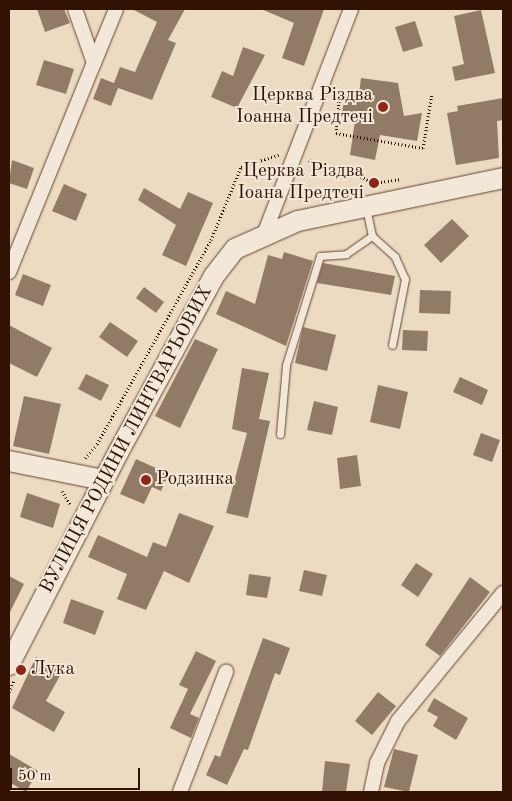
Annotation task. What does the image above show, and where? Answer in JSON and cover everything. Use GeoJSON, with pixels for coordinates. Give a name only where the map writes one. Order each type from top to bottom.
{"type":"FeatureCollection","features":[{"type":"Feature","properties":{"kind":"main road","name":"ВУЛИЦЯ РОДИНИ ЛИНТВАРЬОВИХ"},"geometry":{"type":"LineString","coordinates":[[13,671],[104,480],[214,276],[235,249],[265,232],[366,207],[503,178]]}},
{"type":"Feature","properties":{"kind":"main road"},"geometry":{"type":"LineString","coordinates":[[9,461],[104,480]]}},
{"type":"Feature","properties":{"kind":"street"},"geometry":{"type":"LineString","coordinates":[[75,9],[94,63]]}},
{"type":"Feature","properties":{"kind":"street"},"geometry":{"type":"LineString","coordinates":[[9,272],[116,9]]}},
{"type":"Feature","properties":{"kind":"street"},"geometry":{"type":"LineString","coordinates":[[265,232],[351,9]]}},
{"type":"Feature","properties":{"kind":"street"},"geometry":{"type":"LineString","coordinates":[[371,792],[377,763],[398,721],[503,593]]}},
{"type":"Feature","properties":{"kind":"street"},"geometry":{"type":"LineString","coordinates":[[180,792],[226,672]]}},
{"type":"Feature","properties":{"kind":"lane"},"geometry":{"type":"LineString","coordinates":[[366,207],[372,236],[395,257],[405,279],[392,345]]}},
{"type":"Feature","properties":{"kind":"lane"},"geometry":{"type":"LineString","coordinates":[[280,434],[286,365],[320,256],[346,254],[372,236]]}},
{"type":"Feature","properties":{"kind":"path"},"geometry":{"type":"LineString","coordinates":[[318,94],[339,101],[336,133],[423,148],[432,93]]}},
{"type":"Feature","properties":{"kind":"path"},"geometry":{"type":"LineString","coordinates":[[77,463],[97,444],[211,240],[239,174]]}},
{"type":"Feature","properties":{"kind":"path"},"geometry":{"type":"LineString","coordinates":[[55,487],[70,500],[69,512]]}},
{"type":"Feature","properties":{"kind":"path"},"geometry":{"type":"LineString","coordinates":[[9,692],[13,671]]}},
{"type":"Feature","properties":{"kind":"building"},"geometry":{"type":"Polygon","coordinates":[[[37,9],[64,9],[70,23],[45,32],[37,9]]]}},
{"type":"Feature","properties":{"kind":"building"},"geometry":{"type":"Polygon","coordinates":[[[132,9],[185,9],[168,40],[176,43],[152,100],[118,88],[111,106],[93,99],[101,78],[114,83],[120,67],[135,72],[157,22],[132,9]]]}},
{"type":"Feature","properties":{"kind":"building"},"geometry":{"type":"Polygon","coordinates":[[[261,9],[324,9],[304,66],[282,58],[294,23],[261,9]]]}},
{"type":"Feature","properties":{"kind":"building"},"geometry":{"type":"Polygon","coordinates":[[[481,10],[495,73],[455,81],[452,67],[464,64],[454,16],[481,10]]]}},
{"type":"Feature","properties":{"kind":"building"},"geometry":{"type":"Polygon","coordinates":[[[415,21],[423,46],[403,52],[395,27],[415,21]]]}},
{"type":"Feature","properties":{"kind":"building"},"geometry":{"type":"Polygon","coordinates":[[[243,47],[265,55],[237,108],[211,97],[222,71],[233,76],[243,47]]]}},
{"type":"Feature","properties":{"kind":"building"},"geometry":{"type":"Polygon","coordinates":[[[44,60],[74,69],[66,94],[36,85],[44,60]]]}},
{"type":"Feature","properties":{"kind":"building","name":"Церква Різдва Іоанна Предтечі"},"geometry":{"type":"Polygon","coordinates":[[[361,78],[398,83],[404,116],[422,113],[417,141],[380,135],[375,160],[350,155],[356,114],[342,112],[346,92],[359,94],[361,78]]]}},
{"type":"Feature","properties":{"kind":"building"},"geometry":{"type":"Polygon","coordinates":[[[503,98],[503,120],[497,121],[499,158],[456,165],[447,113],[458,111],[457,106],[503,98]]]}},
{"type":"Feature","properties":{"kind":"building"},"geometry":{"type":"Polygon","coordinates":[[[12,160],[34,168],[27,189],[9,183],[12,160]]]}},
{"type":"Feature","properties":{"kind":"building"},"geometry":{"type":"Polygon","coordinates":[[[64,184],[87,194],[76,221],[52,211],[64,184]]]}},
{"type":"Feature","properties":{"kind":"building"},"geometry":{"type":"Polygon","coordinates":[[[144,188],[180,209],[188,192],[213,203],[186,266],[162,255],[176,225],[138,200],[144,188]]]}},
{"type":"Feature","properties":{"kind":"building"},"geometry":{"type":"Polygon","coordinates":[[[452,219],[469,236],[441,263],[424,245],[452,219]]]}},
{"type":"Feature","properties":{"kind":"building"},"geometry":{"type":"Polygon","coordinates":[[[284,252],[313,261],[286,346],[216,314],[226,291],[255,304],[268,255],[282,259],[284,252]]]}},
{"type":"Feature","properties":{"kind":"building"},"geometry":{"type":"Polygon","coordinates":[[[323,263],[395,276],[391,295],[317,283],[323,263]]]}},
{"type":"Feature","properties":{"kind":"building"},"geometry":{"type":"Polygon","coordinates":[[[23,274],[51,285],[43,306],[15,295],[23,274]]]}},
{"type":"Feature","properties":{"kind":"building"},"geometry":{"type":"Polygon","coordinates":[[[144,287],[164,302],[156,313],[136,298],[144,287]]]}},
{"type":"Feature","properties":{"kind":"building"},"geometry":{"type":"Polygon","coordinates":[[[420,290],[451,291],[450,314],[419,313],[420,290]]]}},
{"type":"Feature","properties":{"kind":"building"},"geometry":{"type":"Polygon","coordinates":[[[110,322],[138,341],[127,357],[99,337],[110,322]]]}},
{"type":"Feature","properties":{"kind":"building"},"geometry":{"type":"Polygon","coordinates":[[[9,325],[52,348],[37,377],[9,363],[9,325]]]}},
{"type":"Feature","properties":{"kind":"building"},"geometry":{"type":"Polygon","coordinates":[[[303,327],[336,335],[327,371],[295,363],[303,327]]]}},
{"type":"Feature","properties":{"kind":"building"},"geometry":{"type":"Polygon","coordinates":[[[403,330],[428,331],[427,351],[402,350],[403,330]]]}},
{"type":"Feature","properties":{"kind":"building"},"geometry":{"type":"Polygon","coordinates":[[[195,339],[218,349],[180,428],[155,416],[195,339]]]}},
{"type":"Feature","properties":{"kind":"building"},"geometry":{"type":"Polygon","coordinates":[[[242,368],[269,373],[259,419],[270,421],[248,518],[226,513],[247,433],[232,429],[242,368]]]}},
{"type":"Feature","properties":{"kind":"building"},"geometry":{"type":"Polygon","coordinates":[[[86,374],[109,385],[101,401],[78,389],[86,374]]]}},
{"type":"Feature","properties":{"kind":"building"},"geometry":{"type":"Polygon","coordinates":[[[460,377],[488,390],[482,405],[453,392],[460,377]]]}},
{"type":"Feature","properties":{"kind":"building"},"geometry":{"type":"Polygon","coordinates":[[[378,385],[408,392],[400,429],[370,422],[378,385]]]}},
{"type":"Feature","properties":{"kind":"building"},"geometry":{"type":"Polygon","coordinates":[[[24,396],[61,404],[49,454],[13,446],[24,396]]]}},
{"type":"Feature","properties":{"kind":"building"},"geometry":{"type":"Polygon","coordinates":[[[314,401],[338,407],[332,435],[307,430],[314,401]]]}},
{"type":"Feature","properties":{"kind":"building"},"geometry":{"type":"Polygon","coordinates":[[[481,433],[500,440],[492,462],[473,455],[481,433]]]}},
{"type":"Feature","properties":{"kind":"building"},"geometry":{"type":"Polygon","coordinates":[[[357,455],[361,486],[340,489],[337,458],[357,455]]]}},
{"type":"Feature","properties":{"kind":"building","name":"Родзинка"},"geometry":{"type":"Polygon","coordinates":[[[136,459],[169,474],[161,491],[152,487],[144,504],[120,494],[136,459]]]}},
{"type":"Feature","properties":{"kind":"building"},"geometry":{"type":"Polygon","coordinates":[[[27,493],[60,504],[53,528],[20,517],[27,493]]]}},
{"type":"Feature","properties":{"kind":"building"},"geometry":{"type":"Polygon","coordinates":[[[179,513],[214,526],[189,583],[164,571],[146,610],[117,599],[127,574],[88,557],[98,535],[147,557],[153,542],[166,547],[179,513]]]}},
{"type":"Feature","properties":{"kind":"building"},"geometry":{"type":"Polygon","coordinates":[[[416,563],[433,574],[418,597],[401,585],[416,563]]]}},
{"type":"Feature","properties":{"kind":"building"},"geometry":{"type":"Polygon","coordinates":[[[304,570],[327,575],[322,596],[299,591],[304,570]]]}},
{"type":"Feature","properties":{"kind":"building"},"geometry":{"type":"Polygon","coordinates":[[[249,574],[271,577],[267,598],[246,595],[249,574]]]}},
{"type":"Feature","properties":{"kind":"building"},"geometry":{"type":"Polygon","coordinates":[[[9,576],[24,584],[9,614],[9,576]]]}},
{"type":"Feature","properties":{"kind":"building"},"geometry":{"type":"Polygon","coordinates":[[[470,577],[490,592],[440,656],[425,645],[470,577]]]}},
{"type":"Feature","properties":{"kind":"building"},"geometry":{"type":"Polygon","coordinates":[[[71,599],[104,611],[95,635],[63,623],[71,599]]]}},
{"type":"Feature","properties":{"kind":"building"},"geometry":{"type":"Polygon","coordinates":[[[263,638],[290,648],[280,675],[275,673],[248,750],[244,749],[227,785],[206,775],[215,755],[220,757],[263,638]]]}},
{"type":"Feature","properties":{"kind":"building"},"geometry":{"type":"Polygon","coordinates":[[[196,651],[216,661],[190,714],[199,718],[191,738],[170,728],[188,689],[179,685],[196,651]]]}},
{"type":"Feature","properties":{"kind":"building"},"geometry":{"type":"Polygon","coordinates":[[[36,657],[62,672],[46,701],[65,712],[54,732],[12,708],[36,657]]]}},
{"type":"Feature","properties":{"kind":"building"},"geometry":{"type":"Polygon","coordinates":[[[378,692],[396,706],[372,735],[355,721],[378,692]]]}},
{"type":"Feature","properties":{"kind":"building"},"geometry":{"type":"Polygon","coordinates":[[[434,698],[468,718],[456,740],[433,726],[438,717],[427,711],[434,698]]]}},
{"type":"Feature","properties":{"kind":"building"},"geometry":{"type":"Polygon","coordinates":[[[394,749],[418,755],[409,792],[384,787],[394,749]]]}},
{"type":"Feature","properties":{"kind":"building"},"geometry":{"type":"Polygon","coordinates":[[[9,754],[38,771],[26,792],[9,782],[9,754]]]}},
{"type":"Feature","properties":{"kind":"building"},"geometry":{"type":"Polygon","coordinates":[[[325,761],[350,764],[346,792],[322,792],[325,761]]]}},
{"type":"Feature","properties":{"kind":"place","name":"Церква Різдва Іоанна Предтечі"},"geometry":{"type":"Point","coordinates":[383,107]}},
{"type":"Feature","properties":{"kind":"place","name":"Церква Різдва Іоана Предтечі"},"geometry":{"type":"Point","coordinates":[374,183]}},
{"type":"Feature","properties":{"kind":"place","name":"Родзинка"},"geometry":{"type":"Point","coordinates":[146,480]}},
{"type":"Feature","properties":{"kind":"place","name":"Лука"},"geometry":{"type":"Point","coordinates":[21,670]}}]}
